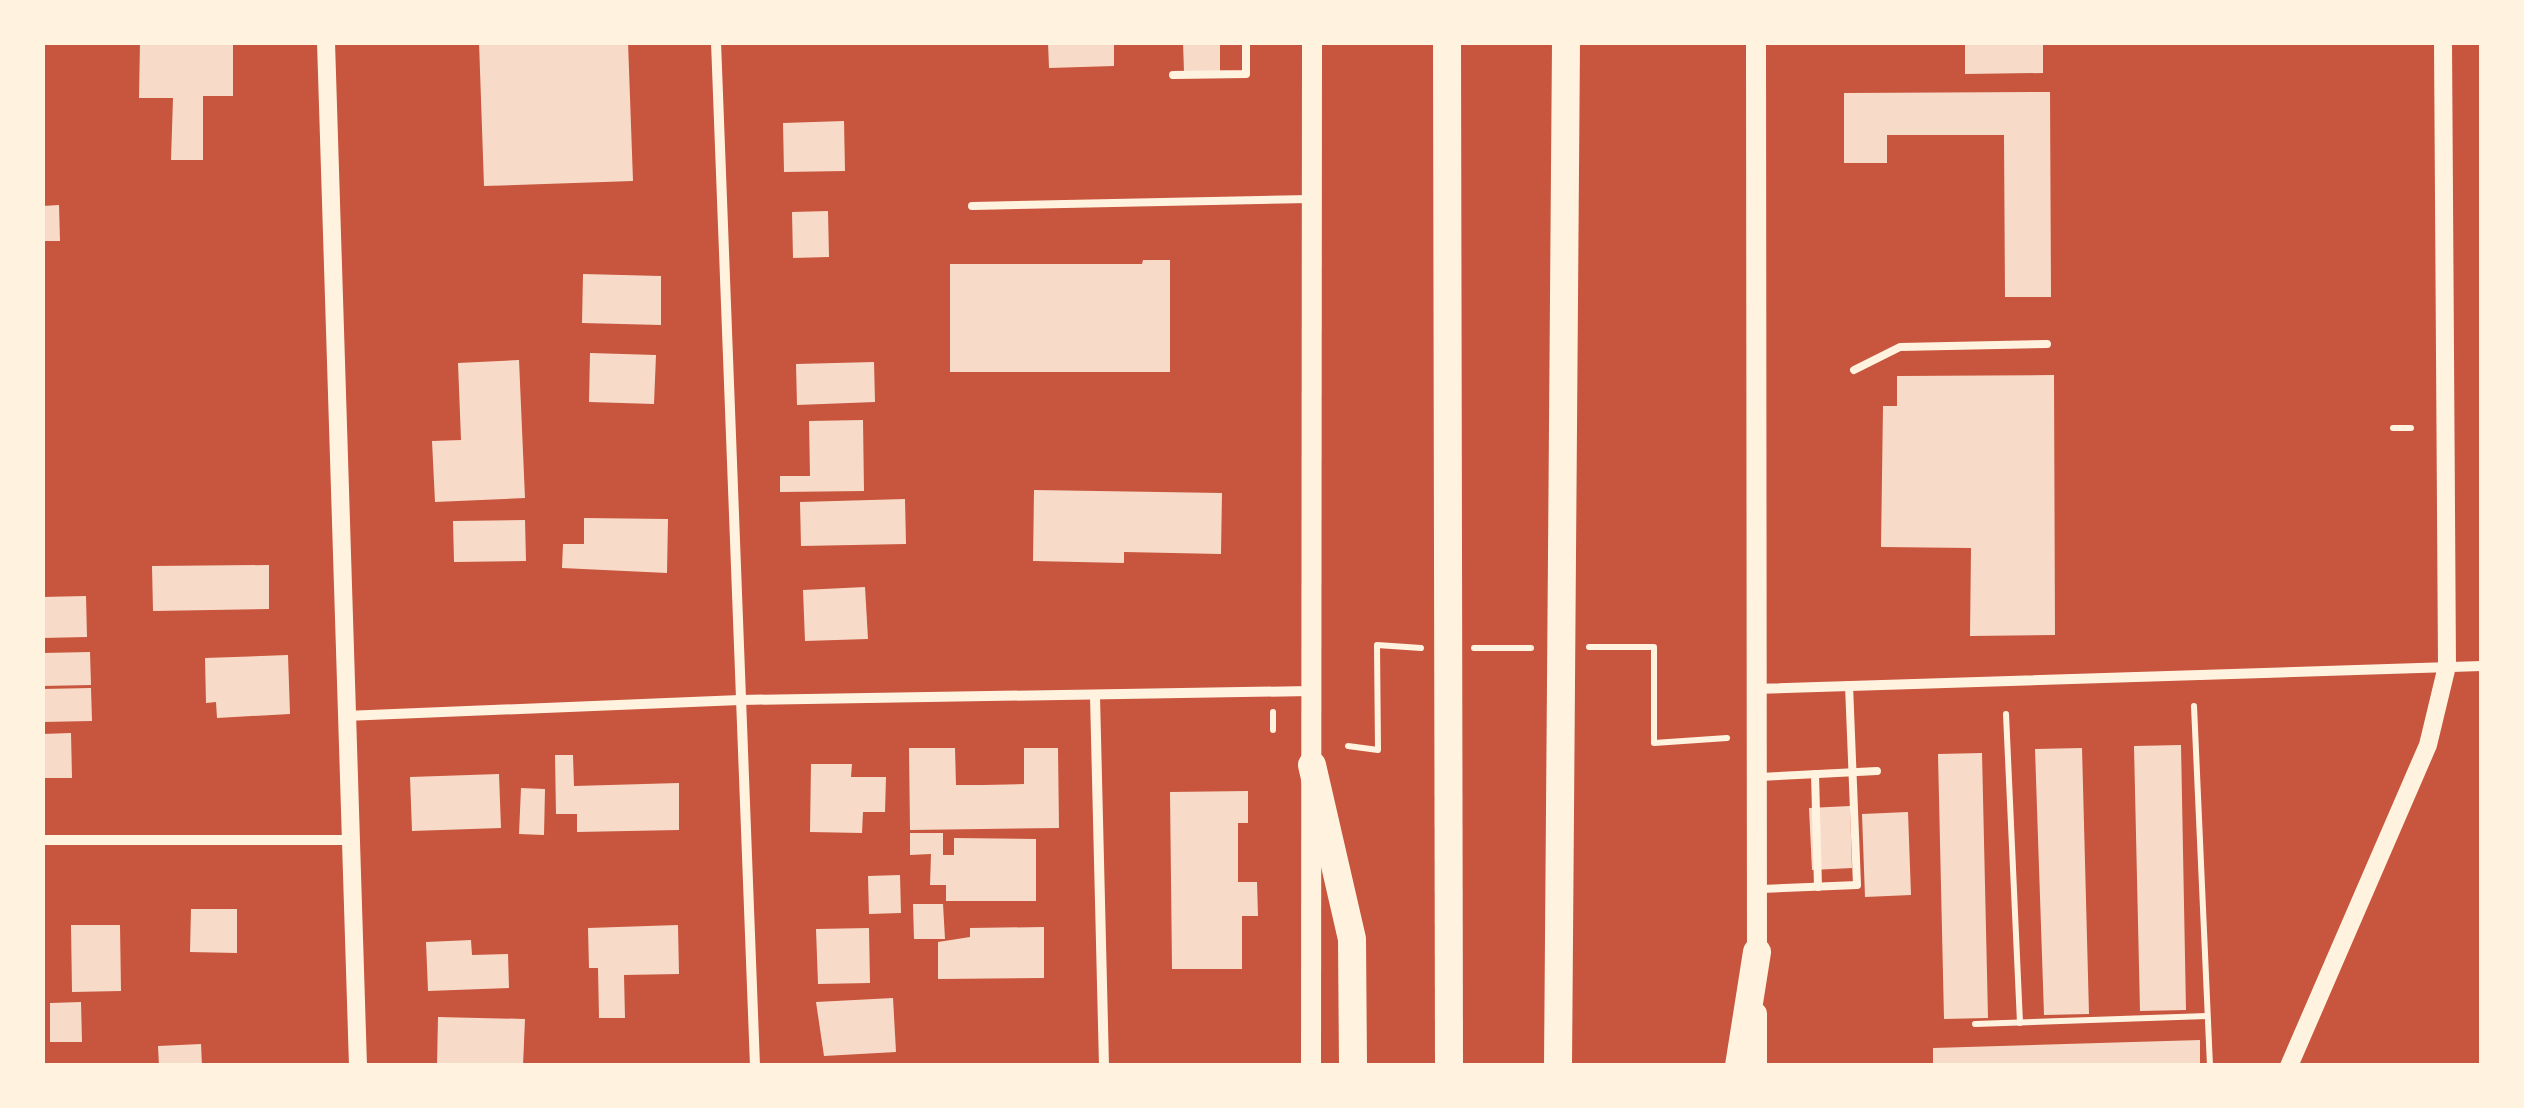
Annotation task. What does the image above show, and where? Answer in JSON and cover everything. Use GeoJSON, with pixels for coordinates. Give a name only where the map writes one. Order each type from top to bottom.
{"type":"FeatureCollection","features":[{"type":"Feature","properties":{"kind":"highway"},"geometry":{"type":"LineString","coordinates":[[1446,42],[1449,1066]]}},
{"type":"Feature","properties":{"kind":"highway"},"geometry":{"type":"LineString","coordinates":[[1558,1066],[1566,42]]}},
{"type":"Feature","properties":{"kind":"highway"},"geometry":{"type":"LineString","coordinates":[[1312,765],[1352,939],[1353,1066]]}},
{"type":"Feature","properties":{"kind":"highway"},"geometry":{"type":"LineString","coordinates":[[1739,1066],[1757,952]]}},
{"type":"Feature","properties":{"kind":"main road"},"geometry":{"type":"LineString","coordinates":[[1756,42],[1757,1066]]}},
{"type":"Feature","properties":{"kind":"main road"},"geometry":{"type":"LineString","coordinates":[[1310,43],[1314,199],[1311,1066]]}},
{"type":"Feature","properties":{"kind":"street"},"geometry":{"type":"LineString","coordinates":[[326,42],[344,716],[358,1066]]}},
{"type":"Feature","properties":{"kind":"street"},"geometry":{"type":"LineString","coordinates":[[716,42],[755,1066]]}},
{"type":"Feature","properties":{"kind":"street"},"geometry":{"type":"LineString","coordinates":[[2289,1066],[2428,745],[2446,666],[2443,42]]}},
{"type":"Feature","properties":{"kind":"street"},"geometry":{"type":"LineString","coordinates":[[1754,689],[2482,666]]}},
{"type":"Feature","properties":{"kind":"street"},"geometry":{"type":"LineString","coordinates":[[344,716],[740,700],[1311,691]]}},
{"type":"Feature","properties":{"kind":"street"},"geometry":{"type":"LineString","coordinates":[[1095,696],[1104,1066]]}},
{"type":"Feature","properties":{"kind":"street"},"geometry":{"type":"LineString","coordinates":[[42,840],[349,840]]}},
{"type":"Feature","properties":{"kind":"lane"},"geometry":{"type":"LineString","coordinates":[[1173,75],[1246,74],[1246,42]]}},
{"type":"Feature","properties":{"kind":"lane"},"geometry":{"type":"LineString","coordinates":[[972,206],[1314,199]]}},
{"type":"Feature","properties":{"kind":"lane"},"geometry":{"type":"LineString","coordinates":[[1854,370],[1900,347],[2047,344]]}},
{"type":"Feature","properties":{"kind":"lane"},"geometry":{"type":"LineString","coordinates":[[1756,890],[1857,886],[1849,685]]}},
{"type":"Feature","properties":{"kind":"lane"},"geometry":{"type":"LineString","coordinates":[[1755,777],[1877,771]]}},
{"type":"Feature","properties":{"kind":"lane"},"geometry":{"type":"LineString","coordinates":[[1815,774],[1818,887]]}},
{"type":"Feature","properties":{"kind":"path"},"geometry":{"type":"LineString","coordinates":[[2392,428],[2410,428]]}},
{"type":"Feature","properties":{"kind":"path"},"geometry":{"type":"LineString","coordinates":[[2194,706],[2210,1066]]}},
{"type":"Feature","properties":{"kind":"path"},"geometry":{"type":"LineString","coordinates":[[2006,714],[2020,1023]]}},
{"type":"Feature","properties":{"kind":"path"},"geometry":{"type":"LineString","coordinates":[[1975,1024],[2207,1016]]}},
{"type":"Feature","properties":{"kind":"building"},"geometry":{"type":"Polygon","coordinates":[[[140,42],[233,42],[233,96],[203,96],[203,160],[171,160],[173,98],[139,98],[140,42]]]}},
{"type":"Feature","properties":{"kind":"building"},"geometry":{"type":"Polygon","coordinates":[[[479,42],[628,42],[633,181],[484,186],[479,42]]]}},
{"type":"Feature","properties":{"kind":"building"},"geometry":{"type":"Polygon","coordinates":[[[1048,42],[1114,42],[1114,66],[1049,68],[1048,42]]]}},
{"type":"Feature","properties":{"kind":"building"},"geometry":{"type":"Polygon","coordinates":[[[1183,42],[1220,42],[1220,71],[1184,72],[1183,42]]]}},
{"type":"Feature","properties":{"kind":"building"},"geometry":{"type":"Polygon","coordinates":[[[1965,42],[2043,42],[2043,73],[1965,74],[1965,42]]]}},
{"type":"Feature","properties":{"kind":"building"},"geometry":{"type":"Polygon","coordinates":[[[2050,92],[2051,297],[2005,297],[2004,135],[1887,135],[1887,163],[1844,163],[1844,93],[2050,92]]]}},
{"type":"Feature","properties":{"kind":"building"},"geometry":{"type":"Polygon","coordinates":[[[844,121],[845,171],[784,172],[783,123],[844,121]]]}},
{"type":"Feature","properties":{"kind":"building"},"geometry":{"type":"Polygon","coordinates":[[[59,205],[60,241],[42,241],[42,206],[59,205]]]}},
{"type":"Feature","properties":{"kind":"building"},"geometry":{"type":"Polygon","coordinates":[[[828,211],[829,257],[793,258],[792,212],[828,211]]]}},
{"type":"Feature","properties":{"kind":"building"},"geometry":{"type":"Polygon","coordinates":[[[1143,260],[1170,260],[1170,372],[950,372],[950,264],[1142,264],[1143,260]]]}},
{"type":"Feature","properties":{"kind":"building"},"geometry":{"type":"Polygon","coordinates":[[[583,274],[661,276],[661,325],[582,323],[583,274]]]}},
{"type":"Feature","properties":{"kind":"building"},"geometry":{"type":"Polygon","coordinates":[[[590,353],[656,355],[654,404],[589,402],[590,353]]]}},
{"type":"Feature","properties":{"kind":"building"},"geometry":{"type":"Polygon","coordinates":[[[519,360],[525,498],[435,502],[432,441],[461,440],[458,363],[519,360]]]}},
{"type":"Feature","properties":{"kind":"building"},"geometry":{"type":"Polygon","coordinates":[[[874,362],[875,402],[797,405],[796,364],[874,362]]]}},
{"type":"Feature","properties":{"kind":"building"},"geometry":{"type":"Polygon","coordinates":[[[2054,375],[2055,635],[1970,636],[1971,548],[1881,547],[1883,406],[1897,406],[1897,376],[2054,375]]]}},
{"type":"Feature","properties":{"kind":"building"},"geometry":{"type":"Polygon","coordinates":[[[863,420],[864,491],[780,492],[780,476],[810,476],[809,421],[863,420]]]}},
{"type":"Feature","properties":{"kind":"building"},"geometry":{"type":"Polygon","coordinates":[[[1034,490],[1222,493],[1221,554],[1124,552],[1124,563],[1033,561],[1034,490]]]}},
{"type":"Feature","properties":{"kind":"building"},"geometry":{"type":"Polygon","coordinates":[[[905,499],[906,544],[801,546],[800,502],[905,499]]]}},
{"type":"Feature","properties":{"kind":"building"},"geometry":{"type":"Polygon","coordinates":[[[584,518],[668,519],[667,573],[562,568],[563,544],[584,544],[584,518]]]}},
{"type":"Feature","properties":{"kind":"building"},"geometry":{"type":"Polygon","coordinates":[[[525,520],[526,561],[454,562],[453,521],[525,520]]]}},
{"type":"Feature","properties":{"kind":"building"},"geometry":{"type":"Polygon","coordinates":[[[269,565],[269,609],[153,611],[152,566],[269,565]]]}},
{"type":"Feature","properties":{"kind":"building"},"geometry":{"type":"Polygon","coordinates":[[[865,587],[868,639],[805,641],[803,590],[865,587]]]}},
{"type":"Feature","properties":{"kind":"building"},"geometry":{"type":"Polygon","coordinates":[[[86,596],[87,637],[42,638],[42,597],[86,596]]]}},
{"type":"Feature","properties":{"kind":"building"},"geometry":{"type":"Polygon","coordinates":[[[90,652],[91,685],[42,686],[42,653],[90,652]]]}},
{"type":"Feature","properties":{"kind":"building"},"geometry":{"type":"Polygon","coordinates":[[[288,655],[290,714],[217,718],[216,702],[206,703],[205,658],[288,655]]]}},
{"type":"Feature","properties":{"kind":"building"},"geometry":{"type":"Polygon","coordinates":[[[91,688],[92,721],[42,722],[42,689],[91,688]]]}},
{"type":"Feature","properties":{"kind":"building"},"geometry":{"type":"Polygon","coordinates":[[[71,733],[72,778],[42,778],[42,734],[71,733]]]}},
{"type":"Feature","properties":{"kind":"building"},"geometry":{"type":"Polygon","coordinates":[[[2181,745],[2186,1010],[2140,1011],[2134,746],[2181,745]]]}},
{"type":"Feature","properties":{"kind":"building"},"geometry":{"type":"Polygon","coordinates":[[[909,748],[955,748],[956,785],[983,785],[1024,784],[1024,748],[1058,748],[1059,828],[910,830],[909,748]]]}},
{"type":"Feature","properties":{"kind":"building"},"geometry":{"type":"Polygon","coordinates":[[[2082,748],[2089,1014],[2044,1015],[2035,749],[2082,748]]]}},
{"type":"Feature","properties":{"kind":"building"},"geometry":{"type":"Polygon","coordinates":[[[1982,753],[1988,1018],[1944,1019],[1938,754],[1982,753]]]}},
{"type":"Feature","properties":{"kind":"building"},"geometry":{"type":"Polygon","coordinates":[[[555,755],[573,755],[574,786],[679,783],[679,830],[577,832],[577,814],[556,814],[555,755]]]}},
{"type":"Feature","properties":{"kind":"building"},"geometry":{"type":"Polygon","coordinates":[[[811,764],[852,764],[851,777],[886,777],[885,812],[863,812],[862,833],[810,832],[811,764]]]}},
{"type":"Feature","properties":{"kind":"building"},"geometry":{"type":"Polygon","coordinates":[[[499,774],[501,828],[412,831],[410,777],[499,774]]]}},
{"type":"Feature","properties":{"kind":"building"},"geometry":{"type":"Polygon","coordinates":[[[521,788],[545,789],[544,835],[519,834],[521,788]]]}},
{"type":"Feature","properties":{"kind":"building"},"geometry":{"type":"Polygon","coordinates":[[[1248,791],[1248,823],[1238,823],[1238,882],[1257,882],[1258,916],[1242,916],[1242,969],[1172,969],[1170,792],[1248,791]]]}},
{"type":"Feature","properties":{"kind":"building"},"geometry":{"type":"Polygon","coordinates":[[[1850,806],[1852,868],[1812,870],[1809,808],[1850,806]]]}},
{"type":"Feature","properties":{"kind":"building"},"geometry":{"type":"Polygon","coordinates":[[[1908,812],[1911,895],[1865,897],[1862,814],[1908,812]]]}},
{"type":"Feature","properties":{"kind":"building"},"geometry":{"type":"Polygon","coordinates":[[[910,833],[943,833],[943,855],[954,855],[954,838],[1036,839],[1036,901],[946,901],[946,885],[930,885],[931,854],[910,855],[910,833]]]}},
{"type":"Feature","properties":{"kind":"building"},"geometry":{"type":"Polygon","coordinates":[[[900,875],[901,913],[869,914],[868,876],[900,875]]]}},
{"type":"Feature","properties":{"kind":"building"},"geometry":{"type":"Polygon","coordinates":[[[913,904],[943,904],[945,939],[914,939],[913,904]]]}},
{"type":"Feature","properties":{"kind":"building"},"geometry":{"type":"Polygon","coordinates":[[[191,909],[237,909],[237,953],[190,952],[191,909]]]}},
{"type":"Feature","properties":{"kind":"building"},"geometry":{"type":"Polygon","coordinates":[[[71,925],[120,925],[121,991],[72,992],[71,925]]]}},
{"type":"Feature","properties":{"kind":"building"},"geometry":{"type":"Polygon","coordinates":[[[678,925],[679,974],[624,975],[625,1018],[599,1018],[598,968],[589,968],[588,928],[678,925]]]}},
{"type":"Feature","properties":{"kind":"building"},"geometry":{"type":"Polygon","coordinates":[[[1044,927],[1044,978],[938,979],[938,942],[970,937],[970,928],[1044,927]]]}},
{"type":"Feature","properties":{"kind":"building"},"geometry":{"type":"Polygon","coordinates":[[[869,928],[870,983],[818,984],[816,929],[869,928]]]}},
{"type":"Feature","properties":{"kind":"building"},"geometry":{"type":"Polygon","coordinates":[[[471,940],[472,955],[508,954],[509,988],[428,991],[426,942],[471,940]]]}},
{"type":"Feature","properties":{"kind":"building"},"geometry":{"type":"Polygon","coordinates":[[[893,998],[896,1052],[824,1056],[816,1002],[893,998]]]}},
{"type":"Feature","properties":{"kind":"building"},"geometry":{"type":"Polygon","coordinates":[[[81,1002],[82,1042],[50,1042],[50,1003],[81,1002]]]}},
{"type":"Feature","properties":{"kind":"building"},"geometry":{"type":"Polygon","coordinates":[[[438,1017],[525,1019],[523,1066],[437,1066],[438,1017]]]}},
{"type":"Feature","properties":{"kind":"building"},"geometry":{"type":"Polygon","coordinates":[[[2200,1040],[2200,1066],[1933,1066],[1933,1048],[2200,1040]]]}},
{"type":"Feature","properties":{"kind":"building"},"geometry":{"type":"Polygon","coordinates":[[[201,1044],[202,1066],[159,1066],[158,1046],[201,1044]]]}}]}
